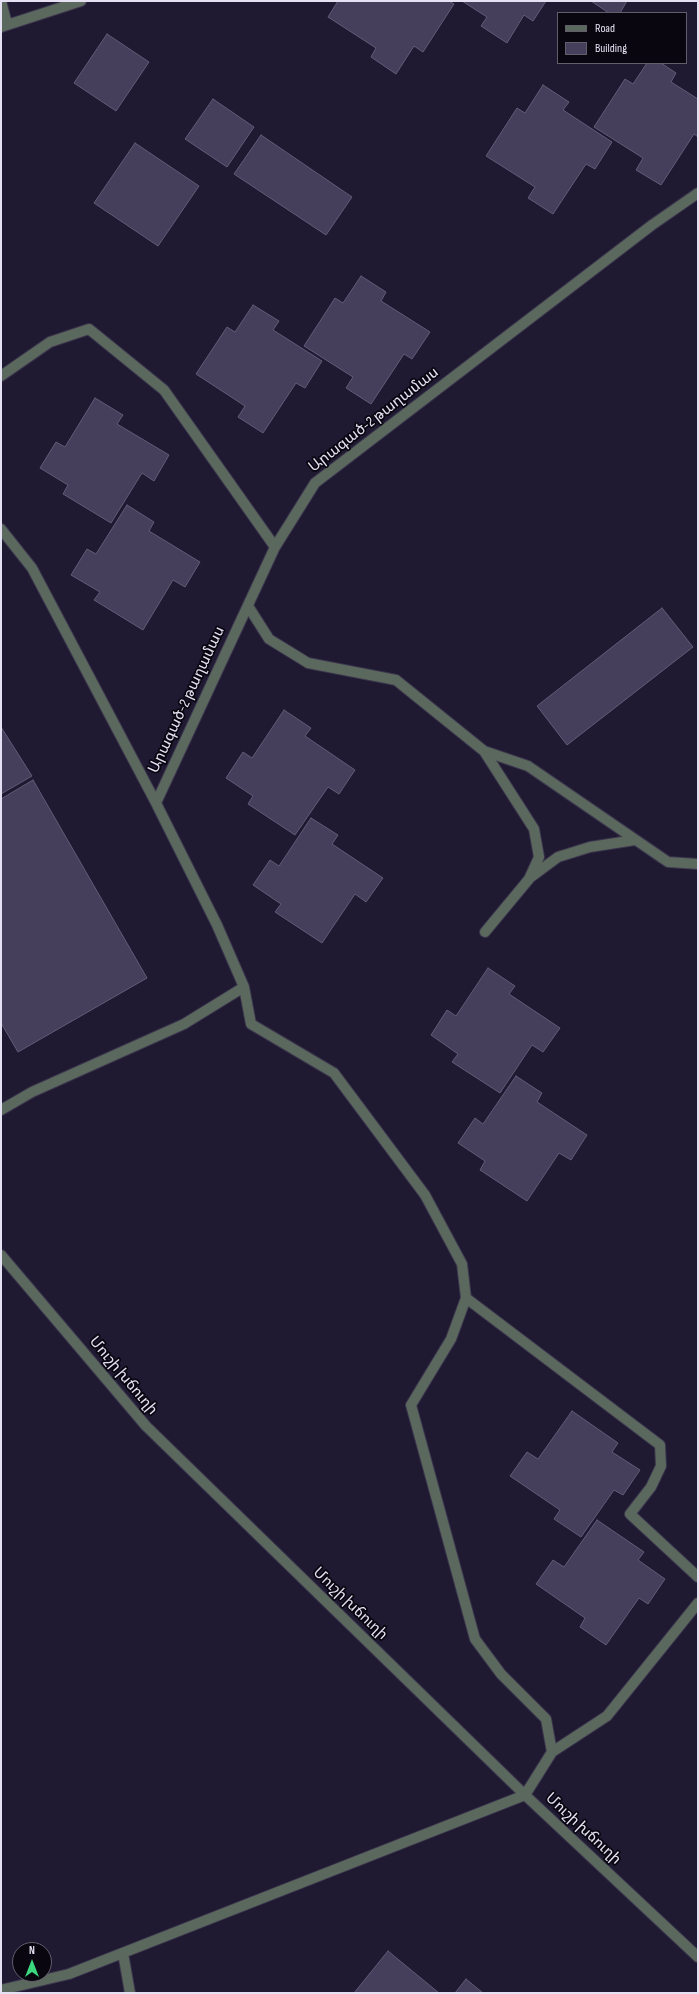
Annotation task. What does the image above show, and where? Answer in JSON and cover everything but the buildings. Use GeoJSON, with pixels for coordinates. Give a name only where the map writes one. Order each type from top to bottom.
{"type":"FeatureCollection","features":[{"type":"Feature","properties":{"kind":"street"},"geometry":{"type":"LineString","coordinates":[[2,1],[4,26],[81,1]]}},
{"type":"Feature","properties":{"kind":"street","name":"Արագած-2 թաղամաս"},"geometry":{"type":"LineString","coordinates":[[156,803],[275,547],[315,483],[652,225],[698,193]]}},
{"type":"Feature","properties":{"kind":"street"},"geometry":{"type":"LineString","coordinates":[[1,376],[50,342],[89,329],[164,390],[275,547]]}},
{"type":"Feature","properties":{"kind":"street"},"geometry":{"type":"LineString","coordinates":[[1,529],[32,568],[156,803],[217,925],[244,987],[251,1024],[334,1073],[425,1195],[462,1264],[466,1298],[451,1339],[411,1406],[475,1639],[501,1674],[546,1719],[552,1752]]}},
{"type":"Feature","properties":{"kind":"street"},"geometry":{"type":"LineString","coordinates":[[248,606],[269,639],[308,663],[396,680],[484,751],[534,829],[539,857],[529,879]]}},
{"type":"Feature","properties":{"kind":"street"},"geometry":{"type":"LineString","coordinates":[[484,751],[528,766],[668,862],[698,864]]}},
{"type":"Feature","properties":{"kind":"street"},"geometry":{"type":"LineString","coordinates":[[485,932],[529,879],[558,857],[590,847],[635,840]]}},
{"type":"Feature","properties":{"kind":"street"},"geometry":{"type":"LineString","coordinates":[[1,1110],[32,1092],[184,1024],[244,987]]}},
{"type":"Feature","properties":{"kind":"street","name":"Մուշի խճուղի"},"geometry":{"type":"LineString","coordinates":[[1,1254],[146,1426],[525,1795],[698,1957]]}},
{"type":"Feature","properties":{"kind":"street"},"geometry":{"type":"LineString","coordinates":[[466,1298],[660,1445],[661,1466],[651,1487],[630,1514],[698,1577]]}},
{"type":"Feature","properties":{"kind":"street"},"geometry":{"type":"LineString","coordinates":[[1,1990],[69,1974],[525,1795],[552,1752],[607,1716],[698,1603]]}},
{"type":"Feature","properties":{"kind":"street"},"geometry":{"type":"LineString","coordinates":[[123,1953],[130,1993]]}}]}
